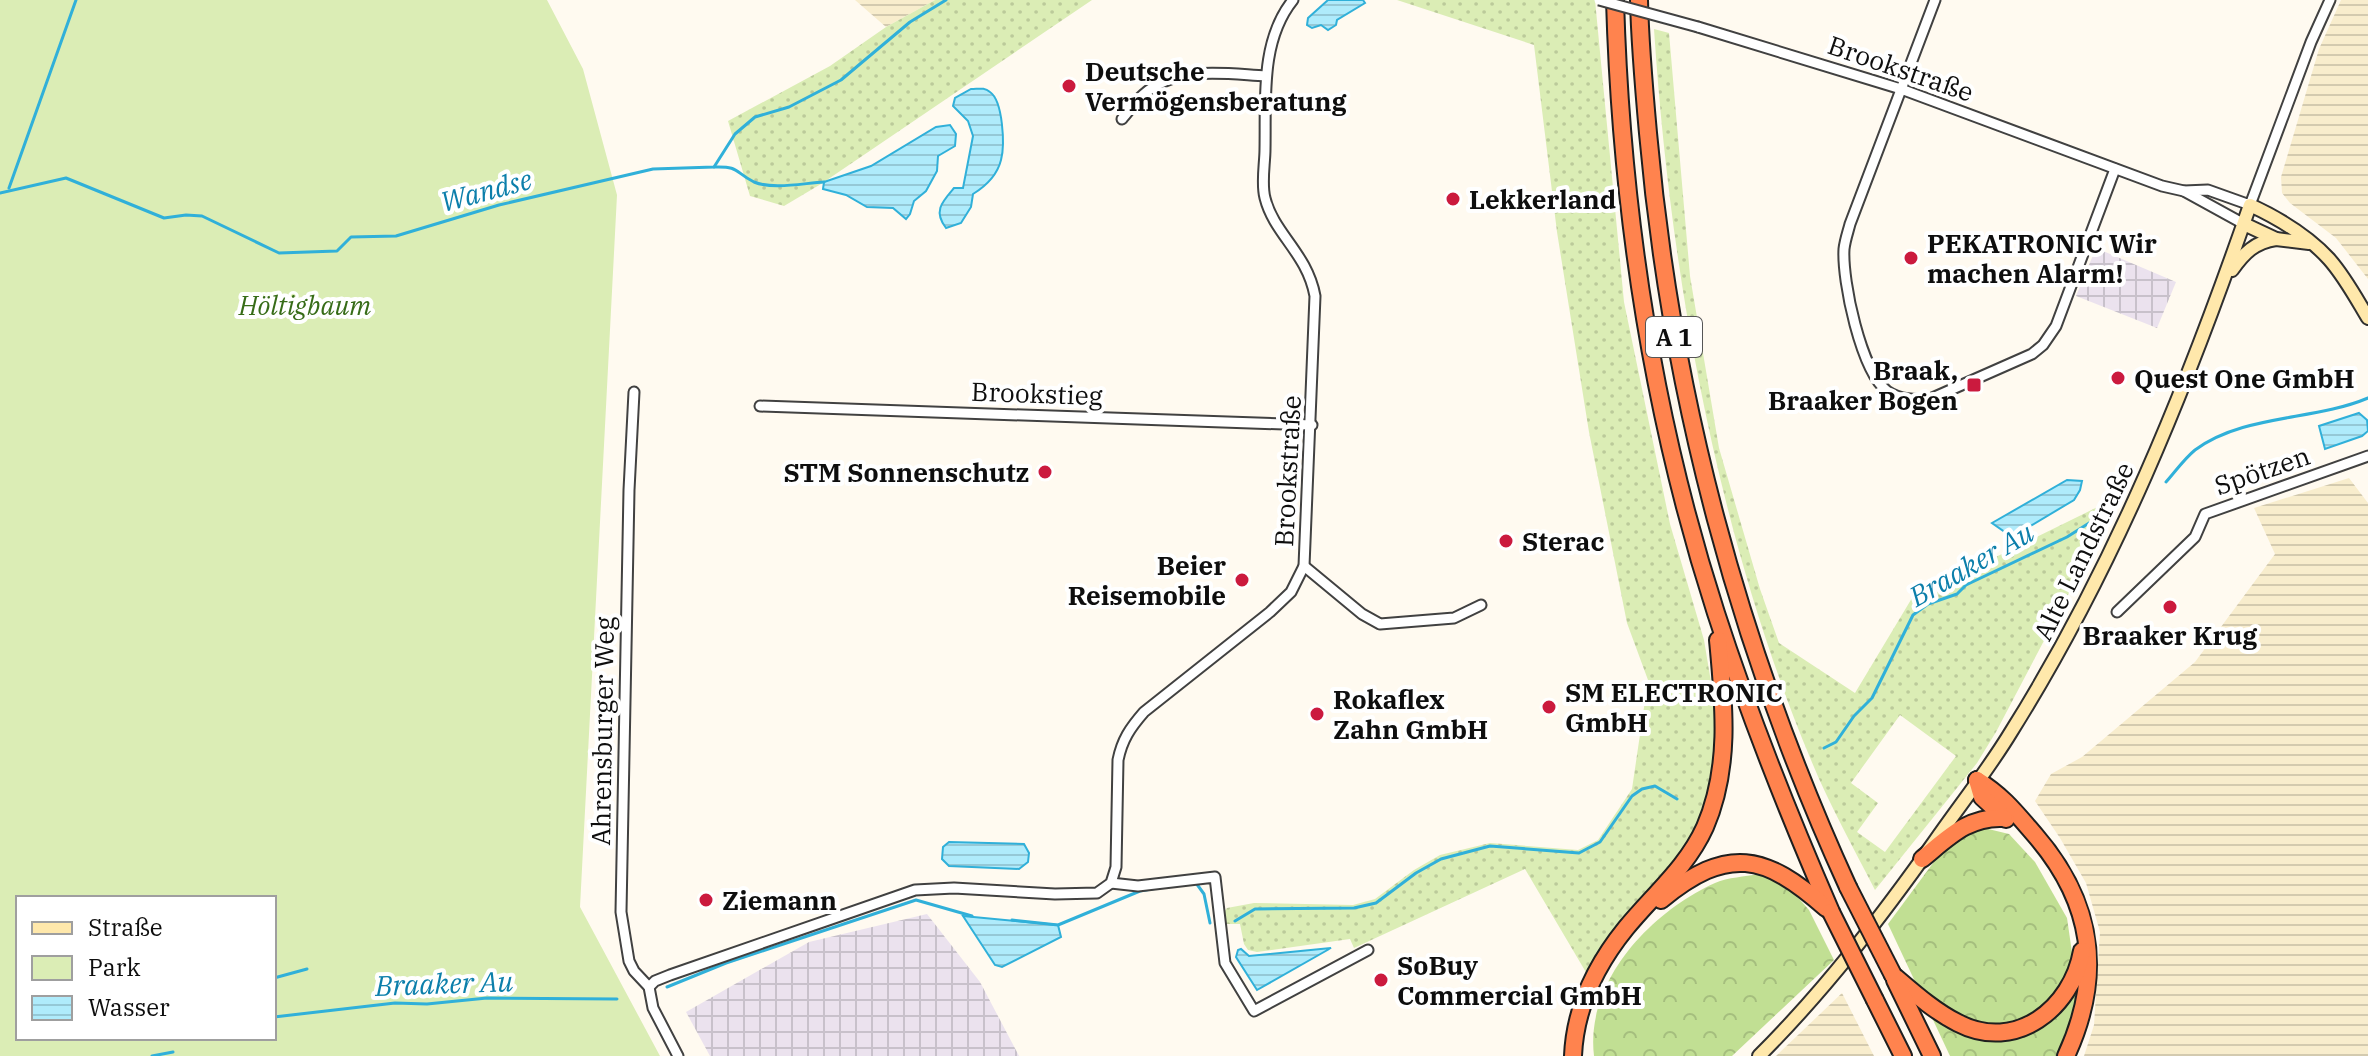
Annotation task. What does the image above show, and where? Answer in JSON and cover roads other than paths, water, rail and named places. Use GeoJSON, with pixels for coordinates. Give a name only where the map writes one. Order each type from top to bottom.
{"type":"FeatureCollection","features":[{"type":"Feature","properties":{"kind":"highway","name":"A 1"},"geometry":{"type":"LineString","coordinates":[[1615,0],[1626,189],[1646,325],[1673,458],[1715,610],[1778,789],[1831,912],[1903,1056]]}},
{"type":"Feature","properties":{"kind":"highway","name":"A 1"},"geometry":{"type":"LineString","coordinates":[[1639,0],[1654,199],[1671,321],[1698,450],[1724,553],[1760,666],[1807,792],[1848,887],[1932,1056]]}},
{"type":"Feature","properties":{"kind":"highway"},"geometry":{"type":"LineString","coordinates":[[1573,1056],[1581,1010],[1591,982],[1626,928],[1685,860],[1713,806],[1724,748],[1715,610]]}},
{"type":"Feature","properties":{"kind":"highway"},"geometry":{"type":"LineString","coordinates":[[1977,780],[1982,797],[2004,818],[2034,834]]}},
{"type":"Feature","properties":{"kind":"highway"},"geometry":{"type":"LineString","coordinates":[[1977,780],[2004,798],[2058,862],[2078,902],[2088,953],[2086,995],[2079,1025],[2066,1056]]}},
{"type":"Feature","properties":{"kind":"highway"},"geometry":{"type":"LineString","coordinates":[[1922,859],[1973,822],[1986,817],[2004,818]]}},
{"type":"Feature","properties":{"kind":"highway"},"geometry":{"type":"LineString","coordinates":[[1626,928],[1675,888],[1703,872],[1739,863],[1757,863],[1786,875],[1831,912]]}},
{"type":"Feature","properties":{"kind":"highway"},"geometry":{"type":"LineString","coordinates":[[1893,975],[1960,1025],[1994,1033],[2021,1028],[2041,1019],[2065,996],[2079,966],[2085,934]]}},
{"type":"Feature","properties":{"kind":"main road","name":"Alte Landstraße"},"geometry":{"type":"LineString","coordinates":[[1759,1056],[1854,951],[2011,734],[2054,661],[2103,567],[2152,459],[2223,283],[2250,205]]}},
{"type":"Feature","properties":{"kind":"main road"},"geometry":{"type":"LineString","coordinates":[[2250,205],[2274,216],[2328,257],[2346,280],[2368,318]]}},
{"type":"Feature","properties":{"kind":"main road"},"geometry":{"type":"LineString","coordinates":[[2244,224],[2276,239]]}},
{"type":"Feature","properties":{"kind":"main road"},"geometry":{"type":"LineString","coordinates":[[2223,283],[2246,252],[2264,241],[2276,239],[2309,243]]}},
{"type":"Feature","properties":{"kind":"street","name":"Brookstraße"},"geometry":{"type":"LineString","coordinates":[[1111,883],[1117,855],[1118,760],[1121,744],[1131,727],[1144,712],[1270,612],[1291,592],[1304,566],[1315,296],[1308,270],[1274,220],[1264,196],[1266,76],[1277,25],[1293,0]]}},
{"type":"Feature","properties":{"kind":"street","name":"Brookstraße"},"geometry":{"type":"LineString","coordinates":[[1599,0],[1901,89],[2115,169],[2184,191],[2244,224]]}},
{"type":"Feature","properties":{"kind":"street"},"geometry":{"type":"LineString","coordinates":[[1935,0],[1850,224],[1844,250],[1851,304],[1865,358],[1879,383],[1898,396],[1914,400],[1930,399],[2020,360],[2043,345],[2056,326],[2115,169]]}},
{"type":"Feature","properties":{"kind":"street","name":"Alte Landstraße"},"geometry":{"type":"LineString","coordinates":[[2250,205],[2306,54],[2330,0]]}},
{"type":"Feature","properties":{"kind":"street"},"geometry":{"type":"LineString","coordinates":[[1122,119],[1144,93],[1173,77],[1201,73],[1266,76]]}},
{"type":"Feature","properties":{"kind":"street","name":"Brookstraße"},"geometry":{"type":"LineString","coordinates":[[2184,191],[2208,190],[2250,205]]}},
{"type":"Feature","properties":{"kind":"street","name":"Ahrensburger Weg"},"geometry":{"type":"LineString","coordinates":[[634,392],[628,521],[621,912],[629,961],[649,987],[653,1008],[678,1056]]}},
{"type":"Feature","properties":{"kind":"street","name":"Brookstieg"},"geometry":{"type":"LineString","coordinates":[[760,406],[1312,425]]}},
{"type":"Feature","properties":{"kind":"street","name":"Spötzen"},"geometry":{"type":"LineString","coordinates":[[2117,612],[2195,537],[2205,514],[2368,456]]}},
{"type":"Feature","properties":{"kind":"street"},"geometry":{"type":"LineString","coordinates":[[1304,566],[1362,614],[1380,624],[1454,618],[1481,605]]}},
{"type":"Feature","properties":{"kind":"street"},"geometry":{"type":"LineString","coordinates":[[649,987],[670,975],[915,890],[954,888],[1003,893],[1097,893],[1111,883],[1138,886],[1215,877],[1225,963],[1254,1011],[1368,950]]}},
{"type":"Feature","properties":{"kind":"water"},"geometry":{"type":"Polygon","coordinates":[[[1328,0],[1363,0],[1365,3],[1337,20],[1336,25],[1328,30],[1321,25],[1312,28],[1307,25],[1308,18],[1328,0]]]}},
{"type":"Feature","properties":{"kind":"water"},"geometry":{"type":"Polygon","coordinates":[[[971,89],[988,90],[998,104],[1003,134],[1001,160],[990,180],[973,194],[971,207],[961,223],[946,228],[940,217],[941,207],[954,188],[963,188],[973,136],[968,121],[953,106],[955,98],[971,89]]]}},
{"type":"Feature","properties":{"kind":"water"},"geometry":{"type":"Polygon","coordinates":[[[950,125],[956,134],[955,146],[938,156],[937,171],[926,191],[914,201],[906,219],[893,208],[867,207],[846,195],[823,189],[824,182],[871,166],[936,127],[950,125]]]}},
{"type":"Feature","properties":{"kind":"water"},"geometry":{"type":"Polygon","coordinates":[[[2359,413],[2367,420],[2368,431],[2325,449],[2319,426],[2359,413]]]}},
{"type":"Feature","properties":{"kind":"water"},"geometry":{"type":"Polygon","coordinates":[[[2067,480],[2082,481],[2074,500],[2012,537],[1992,523],[2067,480]]]}},
{"type":"Feature","properties":{"kind":"water"},"geometry":{"type":"Polygon","coordinates":[[[949,842],[1024,844],[1029,853],[1028,862],[1019,869],[949,866],[942,859],[943,847],[949,842]]]}},
{"type":"Feature","properties":{"kind":"water"},"geometry":{"type":"Polygon","coordinates":[[[963,916],[1058,925],[1061,937],[1002,967],[995,965],[963,916]]]}},
{"type":"Feature","properties":{"kind":"water"},"geometry":{"type":"Polygon","coordinates":[[[1331,948],[1257,990],[1236,957],[1241,949],[1249,956],[1331,948]]]}},
{"type":"Feature","properties":{"kind":"waterway"},"geometry":{"type":"LineString","coordinates":[[9,188],[76,0]]}},
{"type":"Feature","properties":{"kind":"waterway","name":"Wandse"},"geometry":{"type":"LineString","coordinates":[[0,193],[66,178],[164,218],[202,216],[279,253],[337,251],[351,237],[396,236],[499,205],[653,169],[714,167],[735,134],[755,117],[789,107],[841,80],[910,22],[946,0]]}},
{"type":"Feature","properties":{"kind":"waterway"},"geometry":{"type":"LineString","coordinates":[[714,167],[733,169],[754,182],[770,186],[824,182]]}},
{"type":"Feature","properties":{"kind":"waterway","name":"Braaker Au"},"geometry":{"type":"LineString","coordinates":[[2166,482],[2195,450],[2214,438],[2257,424],[2325,411],[2368,398]]}},
{"type":"Feature","properties":{"kind":"waterway","name":"Braaker Au"},"geometry":{"type":"LineString","coordinates":[[1824,748],[1836,742],[1854,716],[1872,698],[1913,615],[1928,604],[1957,594],[1966,585],[2067,537],[2105,513]]}},
{"type":"Feature","properties":{"kind":"waterway","name":"Braaker Au"},"geometry":{"type":"LineString","coordinates":[[1235,921],[1255,909],[1354,908],[1376,903],[1416,873],[1441,859],[1490,846],[1579,853],[1600,842],[1632,796],[1642,789],[1655,786],[1677,799]]}},
{"type":"Feature","properties":{"kind":"waterway","name":"Braaker Au"},"geometry":{"type":"LineString","coordinates":[[1196,883],[1204,894],[1210,923]]}},
{"type":"Feature","properties":{"kind":"waterway","name":"Braaker Au"},"geometry":{"type":"LineString","coordinates":[[1012,920],[1058,925],[1140,891],[1157,888]]}},
{"type":"Feature","properties":{"kind":"waterway","name":"Braaker Au"},"geometry":{"type":"LineString","coordinates":[[667,987],[726,963],[916,900],[972,916]]}},
{"type":"Feature","properties":{"kind":"waterway"},"geometry":{"type":"LineString","coordinates":[[276,977],[307,969]]}},
{"type":"Feature","properties":{"kind":"waterway","name":"Braaker Au"},"geometry":{"type":"LineString","coordinates":[[276,1017],[395,1003],[427,1004],[487,998],[617,999]]}},
{"type":"Feature","properties":{"kind":"waterway","name":"Braaker Au"},"geometry":{"type":"LineString","coordinates":[[152,1056],[173,1052]]}},
{"type":"Feature","properties":{"kind":"place","name":"Deutsche Vermögensberatung"},"geometry":{"type":"Point","coordinates":[1069,86]}},
{"type":"Feature","properties":{"kind":"place","name":"Lekkerland"},"geometry":{"type":"Point","coordinates":[1453,199]}},
{"type":"Feature","properties":{"kind":"place","name":"PEKATRONIC Wir machen Alarm!"},"geometry":{"type":"Point","coordinates":[1911,258]}},
{"type":"Feature","properties":{"kind":"place","name":"Quest One GmbH"},"geometry":{"type":"Point","coordinates":[2118,378]}},
{"type":"Feature","properties":{"kind":"place","name":"Braak, Braaker Bogen"},"geometry":{"type":"Point","coordinates":[1974,385]}},
{"type":"Feature","properties":{"kind":"place","name":"STM Sonnenschutz"},"geometry":{"type":"Point","coordinates":[1045,472]}},
{"type":"Feature","properties":{"kind":"place","name":"Sterac"},"geometry":{"type":"Point","coordinates":[1506,541]}},
{"type":"Feature","properties":{"kind":"place","name":"Beier Reisemobile"},"geometry":{"type":"Point","coordinates":[1242,580]}},
{"type":"Feature","properties":{"kind":"place","name":"Braaker Krug"},"geometry":{"type":"Point","coordinates":[2170,607]}},
{"type":"Feature","properties":{"kind":"place","name":"SM ELECTRONIC GmbH"},"geometry":{"type":"Point","coordinates":[1549,707]}},
{"type":"Feature","properties":{"kind":"place","name":"Rokaflex Zahn GmbH"},"geometry":{"type":"Point","coordinates":[1317,714]}},
{"type":"Feature","properties":{"kind":"place","name":"Ziemann"},"geometry":{"type":"Point","coordinates":[706,900]}},
{"type":"Feature","properties":{"kind":"place","name":"SoBuy Commercial GmbH"},"geometry":{"type":"Point","coordinates":[1381,980]}},
{"type":"Feature","properties":{"kind":"park label","name":"Höltigbaum"},"geometry":{"type":"Point","coordinates":[305,305]}}]}
